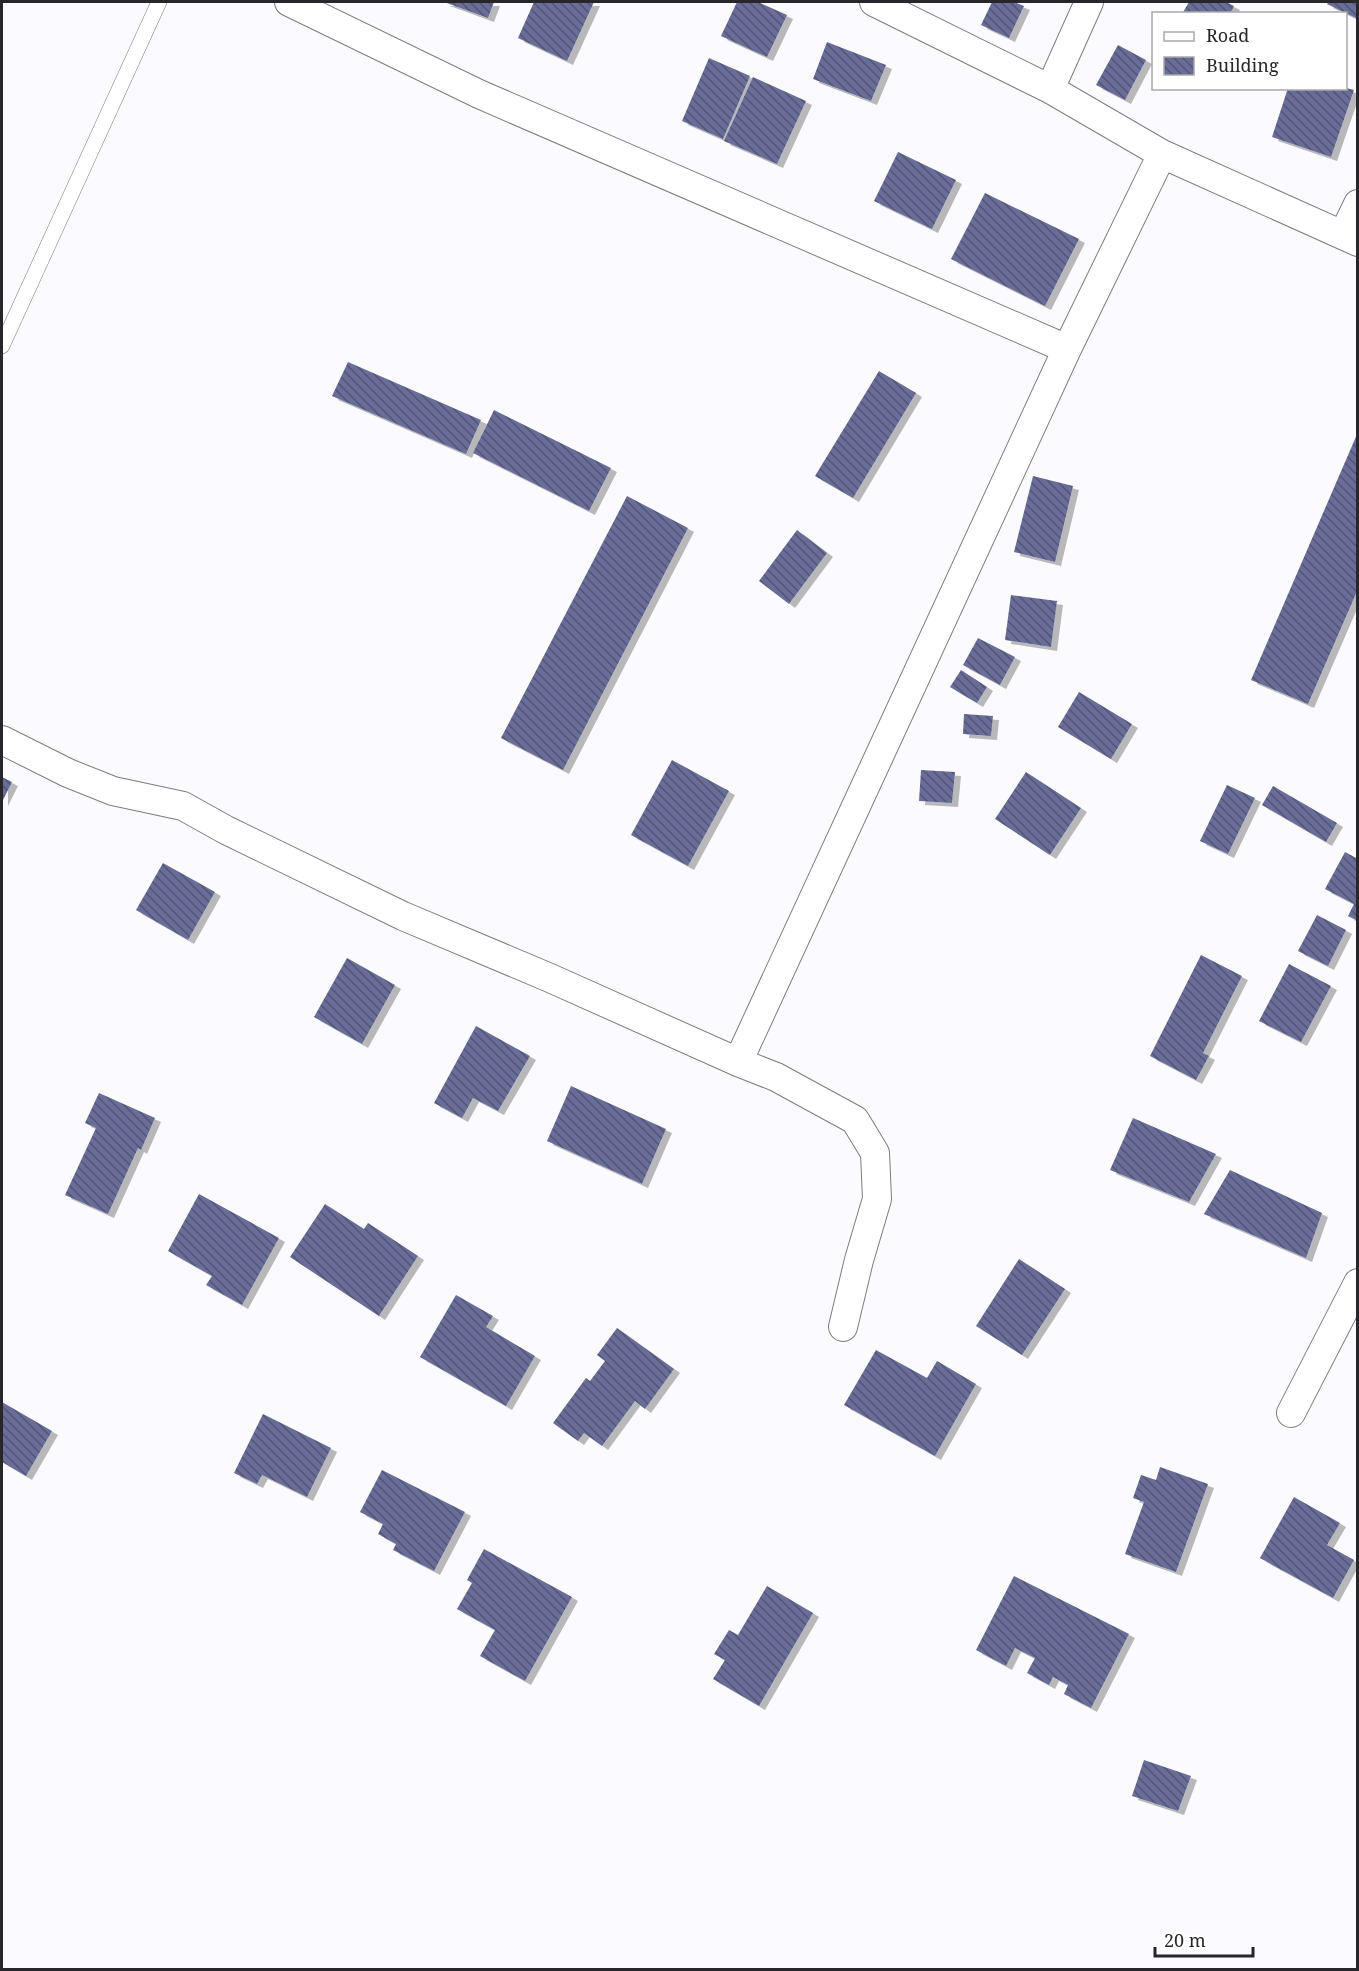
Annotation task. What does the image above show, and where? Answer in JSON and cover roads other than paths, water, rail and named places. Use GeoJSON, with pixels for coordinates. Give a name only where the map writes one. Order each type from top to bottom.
{"type":"FeatureCollection","features":[{"type":"Feature","properties":{"kind":"street"},"geometry":{"type":"LineString","coordinates":[[289,2],[480,94],[1067,349]]}},
{"type":"Feature","properties":{"kind":"street"},"geometry":{"type":"LineString","coordinates":[[874,2],[1050,89],[1162,154],[1350,238],[1358,204]]}},
{"type":"Feature","properties":{"kind":"street"},"geometry":{"type":"LineString","coordinates":[[1050,89],[1089,2]]}},
{"type":"Feature","properties":{"kind":"street"},"geometry":{"type":"LineString","coordinates":[[738,1062],[1067,349],[1162,154]]}},
{"type":"Feature","properties":{"kind":"street"},"geometry":{"type":"LineString","coordinates":[[2,740],[68,773],[113,791],[183,806],[226,830],[403,916],[776,1077],[855,1120],[875,1153],[877,1199],[843,1327]]}},
{"type":"Feature","properties":{"kind":"street"},"geometry":{"type":"LineString","coordinates":[[1291,1413],[1358,1283]]}},
{"type":"Feature","properties":{"kind":"lane"},"geometry":{"type":"LineString","coordinates":[[2,346],[159,2]]}}]}
